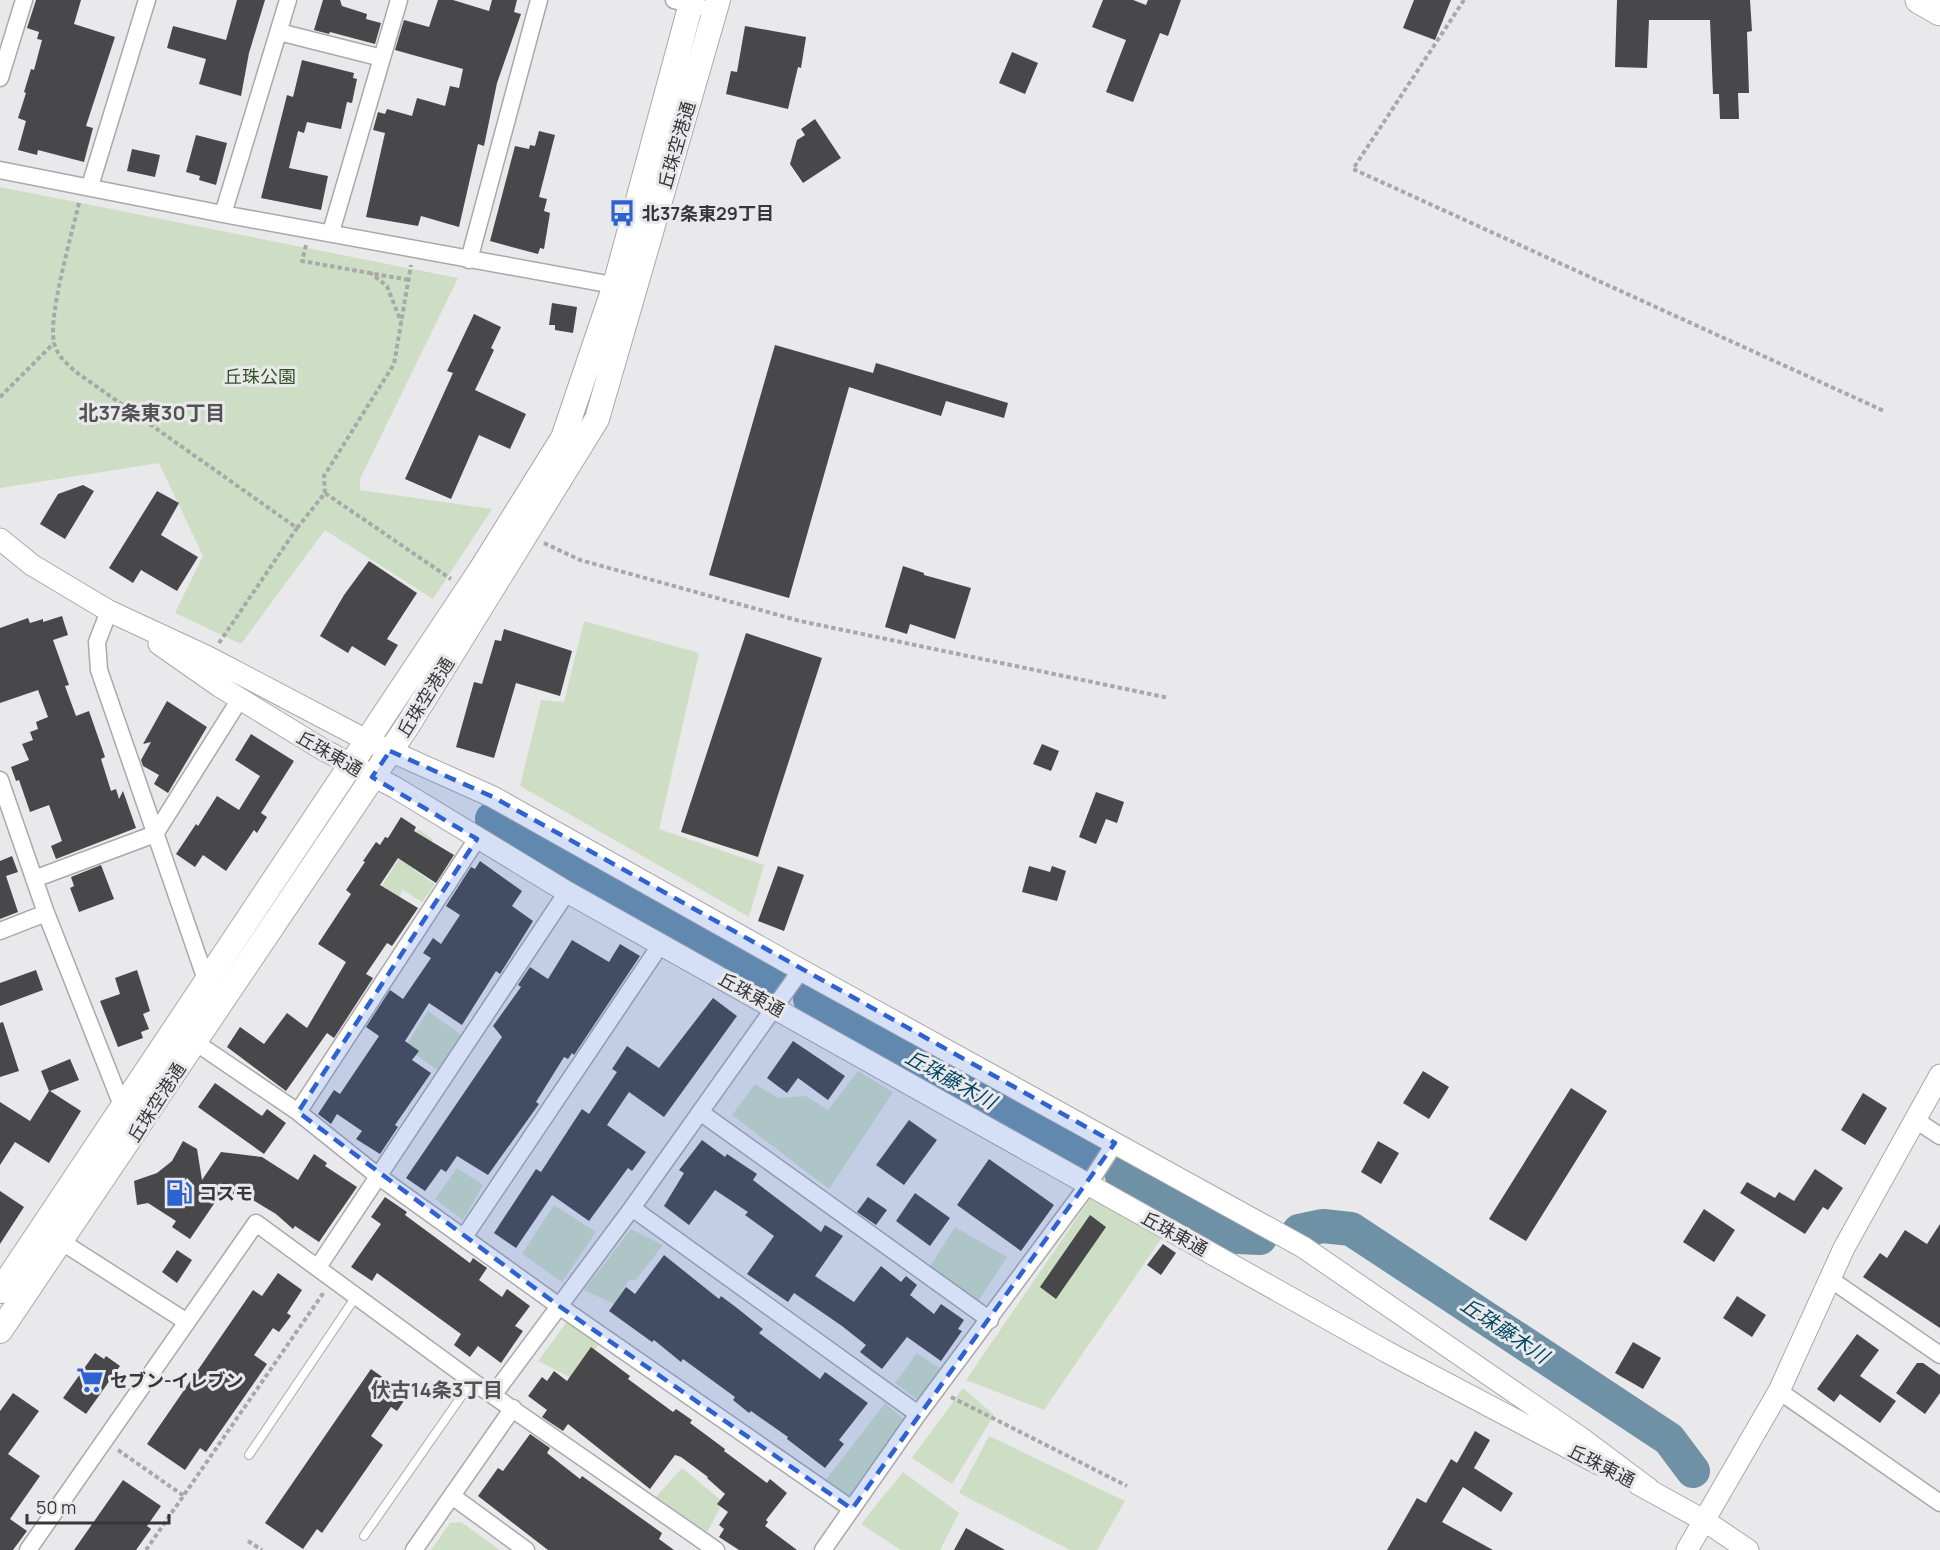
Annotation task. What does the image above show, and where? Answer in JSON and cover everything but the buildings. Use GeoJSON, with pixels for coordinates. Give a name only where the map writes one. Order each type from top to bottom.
{"type":"FeatureCollection","features":[{"type":"Feature","properties":{"kind":"main road"},"geometry":{"type":"LineString","coordinates":[[1919,0],[1940,12]]}},
{"type":"Feature","properties":{"kind":"main road","name":"丘珠空港通"},"geometry":{"type":"LineString","coordinates":[[0,1331],[390,751],[597,419],[686,2]]}},
{"type":"Feature","properties":{"kind":"main road","name":"丘珠空港通"},"geometry":{"type":"LineString","coordinates":[[0,1291],[480,571],[563,438],[625,287],[717,6]]}},
{"type":"Feature","properties":{"kind":"street"},"geometry":{"type":"LineString","coordinates":[[0,78],[24,0]]}},
{"type":"Feature","properties":{"kind":"street"},"geometry":{"type":"LineString","coordinates":[[85,193],[147,0]]}},
{"type":"Feature","properties":{"kind":"street"},"geometry":{"type":"LineString","coordinates":[[223,214],[288,0]]}},
{"type":"Feature","properties":{"kind":"street"},"geometry":{"type":"LineString","coordinates":[[331,232],[399,0]]}},
{"type":"Feature","properties":{"kind":"street"},"geometry":{"type":"LineString","coordinates":[[469,260],[539,0]]}},
{"type":"Feature","properties":{"kind":"street"},"geometry":{"type":"LineString","coordinates":[[686,2],[717,6]]}},
{"type":"Feature","properties":{"kind":"street"},"geometry":{"type":"LineString","coordinates":[[279,32],[382,58]]}},
{"type":"Feature","properties":{"kind":"street"},"geometry":{"type":"LineString","coordinates":[[0,170],[85,193],[331,232],[469,260],[625,287]]}},
{"type":"Feature","properties":{"kind":"street","name":"丘珠東通"},"geometry":{"type":"LineString","coordinates":[[0,539],[40,570],[114,614],[240,699],[567,892],[1387,1352],[1522,1425],[1649,1489]]}},
{"type":"Feature","properties":{"kind":"street"},"geometry":{"type":"LineString","coordinates":[[114,614],[97,642],[99,670],[206,980]]}},
{"type":"Feature","properties":{"kind":"street","name":"丘珠東通"},"geometry":{"type":"LineString","coordinates":[[114,614],[208,657],[366,740],[492,797],[1253,1218],[1303,1247],[1581,1438],[1649,1489]]}},
{"type":"Feature","properties":{"kind":"street"},"geometry":{"type":"LineString","coordinates":[[34,879],[155,834],[240,699]]}},
{"type":"Feature","properties":{"kind":"street"},"geometry":{"type":"LineString","coordinates":[[0,780],[46,913],[123,1108],[141,1123]]}},
{"type":"Feature","properties":{"kind":"street"},"geometry":{"type":"LineString","coordinates":[[298,1112],[477,839]]}},
{"type":"Feature","properties":{"kind":"street"},"geometry":{"type":"LineString","coordinates":[[318,1267],[567,892]]}},
{"type":"Feature","properties":{"kind":"street"},"geometry":{"type":"LineString","coordinates":[[0,931],[46,913]]}},
{"type":"Feature","properties":{"kind":"street"},"geometry":{"type":"LineString","coordinates":[[464,1236],[661,944]]}},
{"type":"Feature","properties":{"kind":"street"},"geometry":{"type":"LineString","coordinates":[[494,1394],[632,1208],[801,970]]}},
{"type":"Feature","properties":{"kind":"street"},"geometry":{"type":"LineString","coordinates":[[195,1042],[298,1112],[378,1176],[559,1306],[852,1509]]}},
{"type":"Feature","properties":{"kind":"street"},"geometry":{"type":"LineString","coordinates":[[1688,1550],[1779,1391],[1830,1279],[1914,1119],[1940,1075]]}},
{"type":"Feature","properties":{"kind":"street"},"geometry":{"type":"LineString","coordinates":[[700,1112],[990,1320]]}},
{"type":"Feature","properties":{"kind":"street"},"geometry":{"type":"LineString","coordinates":[[1914,1119],[1940,1136]]}},
{"type":"Feature","properties":{"kind":"street"},"geometry":{"type":"LineString","coordinates":[[823,1550],[918,1414],[1088,1185],[1115,1143]]}},
{"type":"Feature","properties":{"kind":"street"},"geometry":{"type":"LineString","coordinates":[[632,1208],[918,1414]]}},
{"type":"Feature","properties":{"kind":"street"},"geometry":{"type":"LineString","coordinates":[[28,1550],[256,1223],[357,1294],[472,1381],[494,1394],[716,1550]]}},
{"type":"Feature","properties":{"kind":"street"},"geometry":{"type":"LineString","coordinates":[[62,1242],[187,1322]]}},
{"type":"Feature","properties":{"kind":"street"},"geometry":{"type":"LineString","coordinates":[[1830,1279],[1940,1355]]}},
{"type":"Feature","properties":{"kind":"street"},"geometry":{"type":"LineString","coordinates":[[1779,1391],[1940,1503]]}},
{"type":"Feature","properties":{"kind":"street"},"geometry":{"type":"LineString","coordinates":[[414,1550],[513,1408]]}},
{"type":"Feature","properties":{"kind":"street"},"geometry":{"type":"LineString","coordinates":[[1649,1489],[1705,1521],[1748,1550]]}},
{"type":"Feature","properties":{"kind":"street"},"geometry":{"type":"LineString","coordinates":[[452,1496],[526,1550]]}},
{"type":"Feature","properties":{"kind":"lane"},"geometry":{"type":"LineString","coordinates":[[249,1455],[357,1294]]}},
{"type":"Feature","properties":{"kind":"lane"},"geometry":{"type":"LineString","coordinates":[[364,1536],[472,1381]]}},
{"type":"Feature","properties":{"kind":"path"},"geometry":{"type":"LineString","coordinates":[[1464,0],[1353,169],[1884,411]]}},
{"type":"Feature","properties":{"kind":"path"},"geometry":{"type":"LineString","coordinates":[[85,193],[53,320],[54,343],[61,358],[76,372],[297,528]]}},
{"type":"Feature","properties":{"kind":"path"},"geometry":{"type":"LineString","coordinates":[[306,244],[302,261],[409,280]]}},
{"type":"Feature","properties":{"kind":"path"},"geometry":{"type":"LineString","coordinates":[[208,657],[297,528],[325,493],[324,476],[394,364],[411,265]]}},
{"type":"Feature","properties":{"kind":"path"},"geometry":{"type":"LineString","coordinates":[[369,272],[387,286],[401,322]]}},
{"type":"Feature","properties":{"kind":"path"},"geometry":{"type":"LineString","coordinates":[[0,397],[54,343]]}},
{"type":"Feature","properties":{"kind":"path"},"geometry":{"type":"LineString","coordinates":[[325,493],[452,580]]}},
{"type":"Feature","properties":{"kind":"path"},"geometry":{"type":"LineString","coordinates":[[526,534],[580,560],[800,621],[1169,698]]}},
{"type":"Feature","properties":{"kind":"path"},"geometry":{"type":"LineString","coordinates":[[146,1550],[326,1289]]}},
{"type":"Feature","properties":{"kind":"path"},"geometry":{"type":"LineString","coordinates":[[937,1390],[1126,1486]]}},
{"type":"Feature","properties":{"kind":"path"},"geometry":{"type":"LineString","coordinates":[[114,1447],[184,1496]]}},
{"type":"Feature","properties":{"kind":"path"},"geometry":{"type":"LineString","coordinates":[[248,1541],[262,1550]]}},
{"type":"Feature","properties":{"kind":"highlighted area"},"geometry":{"type":"Polygon","coordinates":[[[390,751],[493,797],[1115,1143],[852,1509],[559,1306],[298,1112],[477,839],[372,777],[390,751]]]}},
{"type":"Feature","properties":{"kind":"green space","name":"丘珠公園"},"geometry":{"type":"Polygon","coordinates":[[[0,187],[458,278],[360,479],[360,490],[492,509],[433,599],[325,530],[241,644],[175,613],[203,556],[159,463],[0,488],[0,187]]]}},
{"type":"Feature","properties":{"kind":"green space"},"geometry":{"type":"Polygon","coordinates":[[[584,621],[699,653],[659,829],[764,865],[749,917],[520,786],[541,700],[564,702],[584,621]]]}},
{"type":"Feature","properties":{"kind":"green space"},"geometry":{"type":"Polygon","coordinates":[[[418,829],[433,840],[414,870],[435,884],[422,902],[403,890],[398,899],[381,887],[418,829]]]}},
{"type":"Feature","properties":{"kind":"green space"},"geometry":{"type":"Polygon","coordinates":[[[428,1011],[461,1035],[440,1072],[405,1047],[428,1011]]]}},
{"type":"Feature","properties":{"kind":"green space"},"geometry":{"type":"Polygon","coordinates":[[[858,1071],[893,1092],[829,1189],[732,1115],[755,1084],[778,1098],[806,1096],[828,1110],[858,1071]]]}},
{"type":"Feature","properties":{"kind":"green space"},"geometry":{"type":"Polygon","coordinates":[[[457,1168],[483,1185],[463,1220],[435,1199],[457,1168]]]}},
{"type":"Feature","properties":{"kind":"green space"},"geometry":{"type":"Polygon","coordinates":[[[1092,1196],[1161,1239],[1044,1410],[966,1380],[1092,1196]]]}},
{"type":"Feature","properties":{"kind":"green space"},"geometry":{"type":"Polygon","coordinates":[[[554,1205],[596,1232],[562,1282],[522,1254],[554,1205]]]}},
{"type":"Feature","properties":{"kind":"green space"},"geometry":{"type":"Polygon","coordinates":[[[955,1227],[1007,1257],[977,1303],[929,1268],[955,1227]]]}},
{"type":"Feature","properties":{"kind":"green space"},"geometry":{"type":"Polygon","coordinates":[[[631,1229],[663,1245],[636,1280],[629,1280],[614,1304],[584,1290],[631,1229]]]}},
{"type":"Feature","properties":{"kind":"green space"},"geometry":{"type":"Polygon","coordinates":[[[569,1319],[600,1342],[575,1380],[538,1361],[569,1319]]]}},
{"type":"Feature","properties":{"kind":"green space"},"geometry":{"type":"Polygon","coordinates":[[[917,1353],[942,1370],[921,1403],[895,1383],[917,1353]]]}},
{"type":"Feature","properties":{"kind":"green space"},"geometry":{"type":"Polygon","coordinates":[[[963,1388],[994,1415],[952,1484],[912,1458],[963,1388]]]}},
{"type":"Feature","properties":{"kind":"green space"},"geometry":{"type":"Polygon","coordinates":[[[885,1403],[906,1421],[849,1497],[825,1481],[885,1403]]]}},
{"type":"Feature","properties":{"kind":"green space"},"geometry":{"type":"Polygon","coordinates":[[[989,1436],[1125,1501],[1097,1550],[1070,1550],[959,1493],[989,1436]]]}},
{"type":"Feature","properties":{"kind":"green space"},"geometry":{"type":"Polygon","coordinates":[[[682,1468],[723,1502],[707,1532],[655,1498],[682,1468]]]}},
{"type":"Feature","properties":{"kind":"green space"},"geometry":{"type":"Polygon","coordinates":[[[903,1472],[959,1513],[940,1550],[901,1550],[861,1524],[903,1472]]]}},
{"type":"Feature","properties":{"kind":"green space"},"geometry":{"type":"Polygon","coordinates":[[[461,1522],[500,1550],[431,1550],[450,1523],[461,1522]]]}},
{"type":"Feature","properties":{"kind":"waterway","name":"丘珠藤木川"},"geometry":{"type":"LineString","coordinates":[[492,819],[772,978]]}},
{"type":"Feature","properties":{"kind":"waterway","name":"丘珠藤木川"},"geometry":{"type":"LineString","coordinates":[[810,999],[1093,1158]]}},
{"type":"Feature","properties":{"kind":"waterway","name":"丘珠藤木川"},"geometry":{"type":"LineString","coordinates":[[1121,1173],[1238,1237],[1260,1238]]}},
{"type":"Feature","properties":{"kind":"waterway","name":"丘珠藤木川"},"geometry":{"type":"LineString","coordinates":[[1299,1231],[1323,1226],[1351,1229],[1669,1439],[1693,1471]]}},
{"type":"Feature","properties":{"kind":"place","name":"北37条東29丁目"},"geometry":{"type":"Point","coordinates":[622,213]}},
{"type":"Feature","properties":{"kind":"place","name":"コスモ"},"geometry":{"type":"Point","coordinates":[179,1193]}},
{"type":"Feature","properties":{"kind":"place","name":"セブン-イレブン"},"geometry":{"type":"Point","coordinates":[90,1380]}},
{"type":"Feature","properties":{"kind":"district","name":"北37条東30丁目"},"geometry":{"type":"Point","coordinates":[152,412]}},
{"type":"Feature","properties":{"kind":"district","name":"伏古14条3丁目"},"geometry":{"type":"Point","coordinates":[437,1389]}}]}
